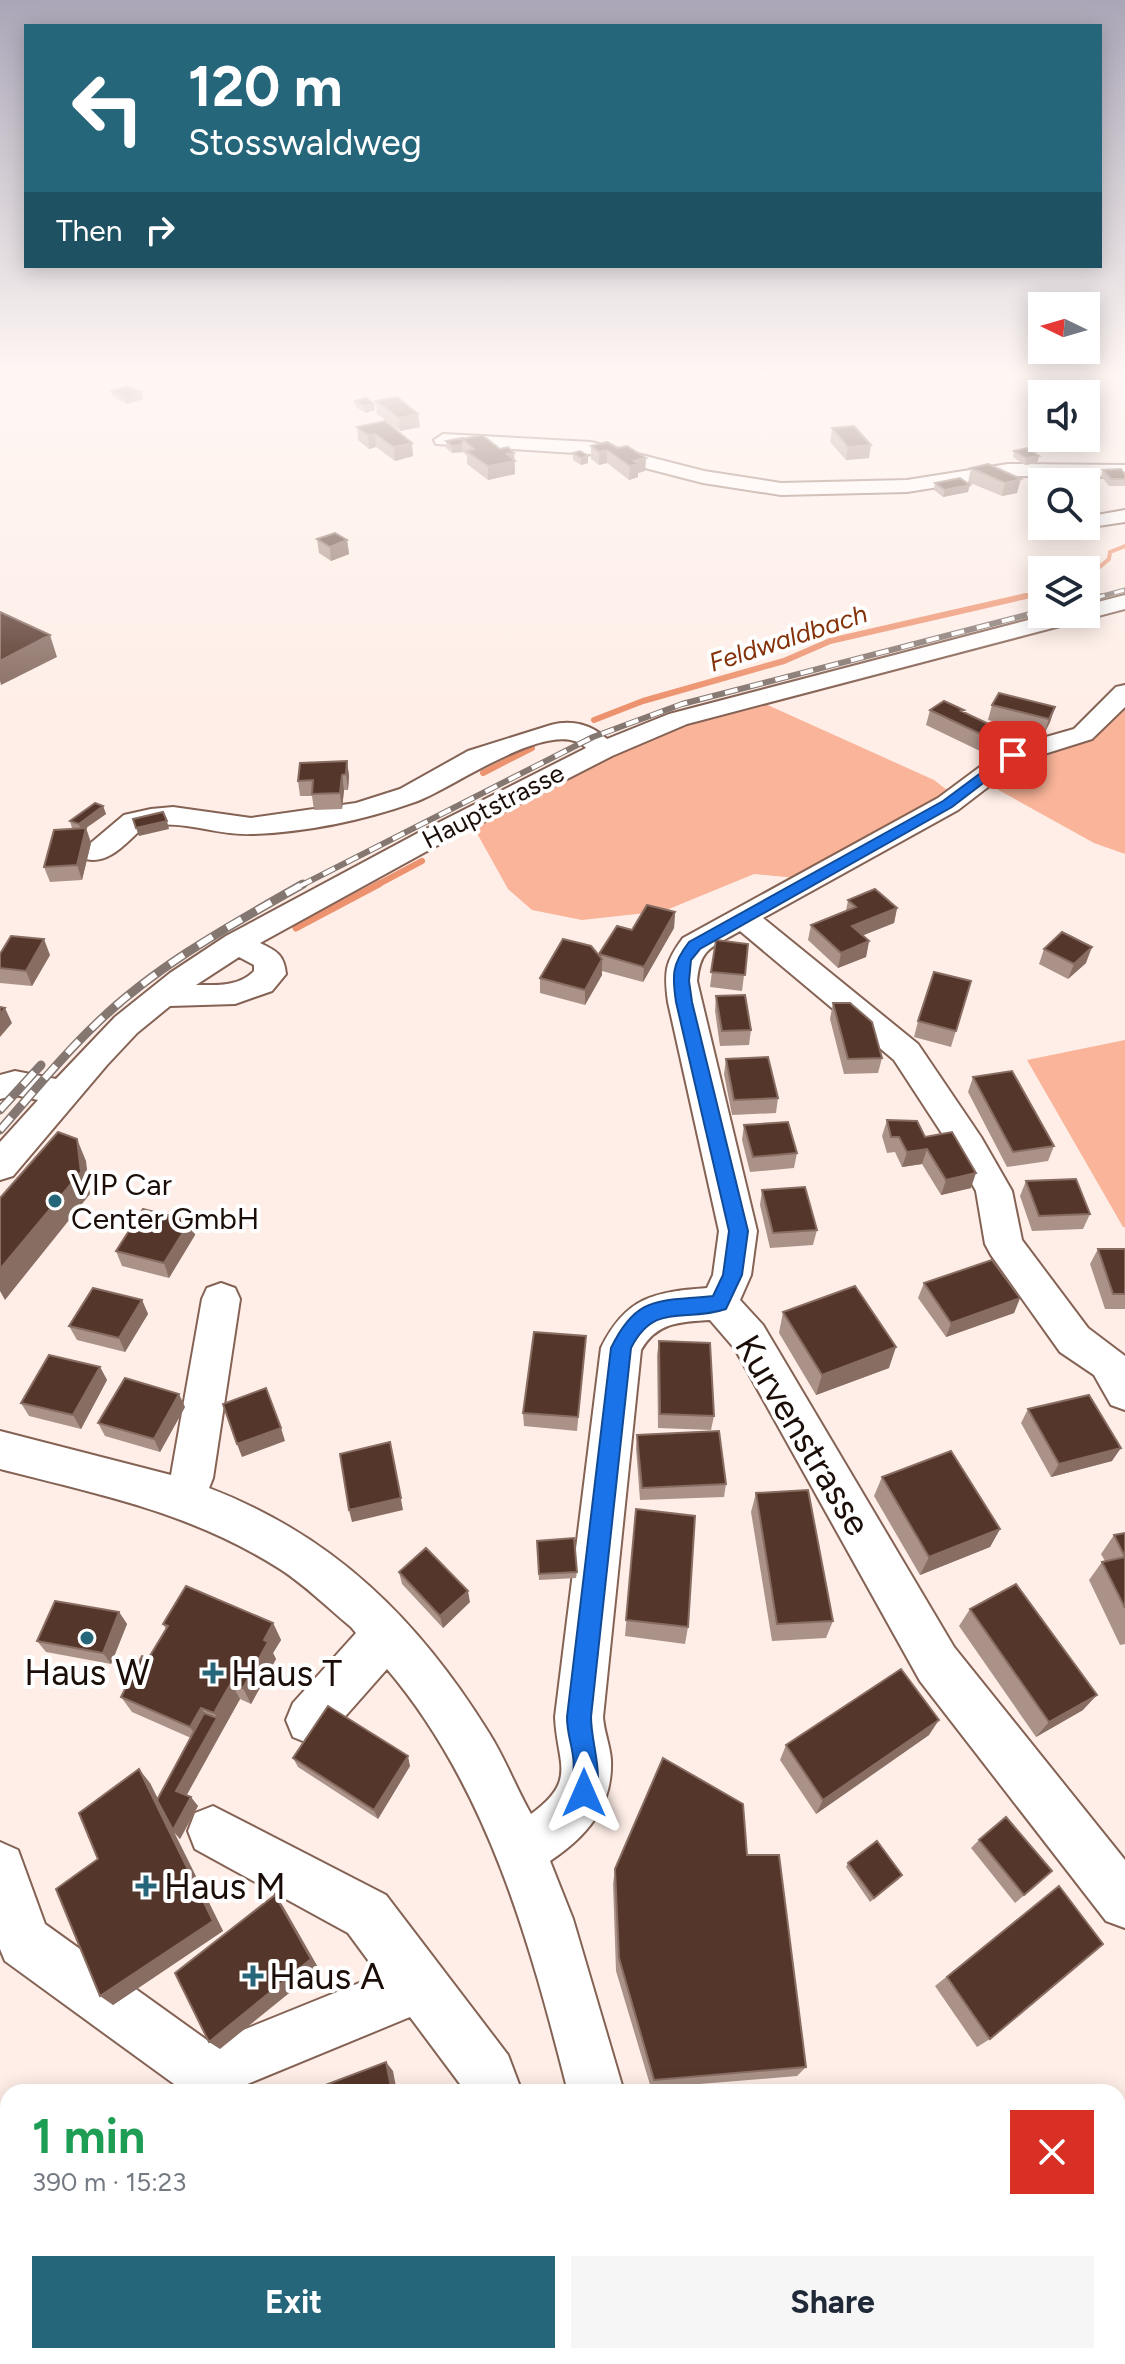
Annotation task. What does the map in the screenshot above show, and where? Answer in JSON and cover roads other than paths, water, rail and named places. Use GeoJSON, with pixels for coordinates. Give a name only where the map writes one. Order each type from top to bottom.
{"type":"FeatureCollection","features":[{"type":"Feature","properties":{"kind":"street"},"geometry":{"type":"LineString","coordinates":[[751,484],[781,489],[918,484]]}},
{"type":"Feature","properties":{"kind":"street"},"geometry":{"type":"LineString","coordinates":[[1100,520],[1125,516]]}},
{"type":"Feature","properties":{"kind":"street"},"geometry":{"type":"LineString","coordinates":[[1100,608],[1125,602]]}},
{"type":"Feature","properties":{"kind":"street","name":"Hauptstrasse"},"geometry":{"type":"LineString","coordinates":[[0,1166],[62,1093],[126,1025],[162,995],[237,943],[345,881],[603,750],[713,708],[1028,627]]}},
{"type":"Feature","properties":{"kind":"street"},"geometry":{"type":"LineString","coordinates":[[719,1303],[732,1275],[738,1231],[681,981],[683,960],[694,945],[948,804],[1013,755],[1083,734],[1125,692]]}},
{"type":"Feature","properties":{"kind":"street"},"geometry":{"type":"LineString","coordinates":[[96,853],[134,821],[151,817],[173,815],[251,826],[360,811],[410,795],[477,757],[560,730],[586,733],[603,750]]}},
{"type":"Feature","properties":{"kind":"street"},"geometry":{"type":"LineString","coordinates":[[742,917],[906,1052],[969,1146],[994,1191],[1004,1244],[1074,1340],[1108,1363],[1125,1392]]}},
{"type":"Feature","properties":{"kind":"street"},"geometry":{"type":"LineString","coordinates":[[162,995],[239,992],[262,984],[270,974],[269,960],[237,943]]}},
{"type":"Feature","properties":{"kind":"street"},"geometry":{"type":"LineString","coordinates":[[0,1087],[15,1083],[62,1093]]}},
{"type":"Feature","properties":{"kind":"street"},"geometry":{"type":"LineString","coordinates":[[183,1498],[192,1478],[221,1299]]}},
{"type":"Feature","properties":{"kind":"street","name":"Kurvenstrasse"},"geometry":{"type":"LineString","coordinates":[[522,1849],[567,1821],[584,1793],[586,1756],[579,1737],[579,1717],[621,1348],[632,1327],[651,1311],[719,1303],[749,1337],[937,1664],[1125,1902]]}},
{"type":"Feature","properties":{"kind":"street"},"geometry":{"type":"LineString","coordinates":[[0,1450],[183,1498],[218,1511],[295,1553],[367,1612],[431,1684],[468,1738],[522,1849],[577,2013],[594,2084]]}},
{"type":"Feature","properties":{"kind":"street"},"geometry":{"type":"LineString","coordinates":[[310,1720],[387,1634]]}},
{"type":"Feature","properties":{"kind":"street"},"geometry":{"type":"LineString","coordinates":[[213,1831],[367,1914],[488,2075],[491,2084]]}},
{"type":"Feature","properties":{"kind":"street"},"geometry":{"type":"LineString","coordinates":[[0,1868],[24,1942],[206,2073],[421,1985]]}},
{"type":"Feature","properties":{"kind":"waterway","name":"Feldwaldbach"},"geometry":{"type":"LineString","coordinates":[[1100,567],[1109,559],[1110,552],[1125,546]]}},
{"type":"Feature","properties":{"kind":"waterway","name":"Feldwaldbach"},"geometry":{"type":"LineString","coordinates":[[594,720],[643,701],[784,661],[830,641],[1025,596]]}},
{"type":"Feature","properties":{"kind":"waterway","name":"Feldwaldbach"},"geometry":{"type":"LineString","coordinates":[[1021,598],[1025,596]]}},
{"type":"Feature","properties":{"kind":"waterway","name":"Feldwaldbach"},"geometry":{"type":"LineString","coordinates":[[483,773],[532,748]]}},
{"type":"Feature","properties":{"kind":"waterway","name":"Feldwaldbach"},"geometry":{"type":"LineString","coordinates":[[375,886],[422,861]]}},
{"type":"Feature","properties":{"kind":"waterway","name":"Feldwaldbach"},"geometry":{"type":"LineString","coordinates":[[296,928],[379,884]]}},
{"type":"Feature","properties":{"kind":"railway"},"geometry":{"type":"LineString","coordinates":[[1100,597],[1125,590]]}},
{"type":"Feature","properties":{"kind":"railway"},"geometry":{"type":"LineString","coordinates":[[300,886],[593,737],[682,704],[1028,615]]}},
{"type":"Feature","properties":{"kind":"railway"},"geometry":{"type":"LineString","coordinates":[[0,1130],[70,1050],[118,1004],[194,948],[303,884]]}},
{"type":"Feature","properties":{"kind":"railway"},"geometry":{"type":"LineString","coordinates":[[0,1110],[41,1065]]}},
{"type":"Feature","properties":{"kind":"place","name":"VIP Car Center GmbH"},"geometry":{"type":"Point","coordinates":[55,1201]}},
{"type":"Feature","properties":{"kind":"place","name":"Haus W"},"geometry":{"type":"Point","coordinates":[87,1638]}},
{"type":"Feature","properties":{"kind":"place","name":"Haus T"},"geometry":{"type":"Point","coordinates":[213,1673]}},
{"type":"Feature","properties":{"kind":"place","name":"Haus M"},"geometry":{"type":"Point","coordinates":[146,1886]}},
{"type":"Feature","properties":{"kind":"place","name":"Haus A"},"geometry":{"type":"Point","coordinates":[253,1976]}}]}
